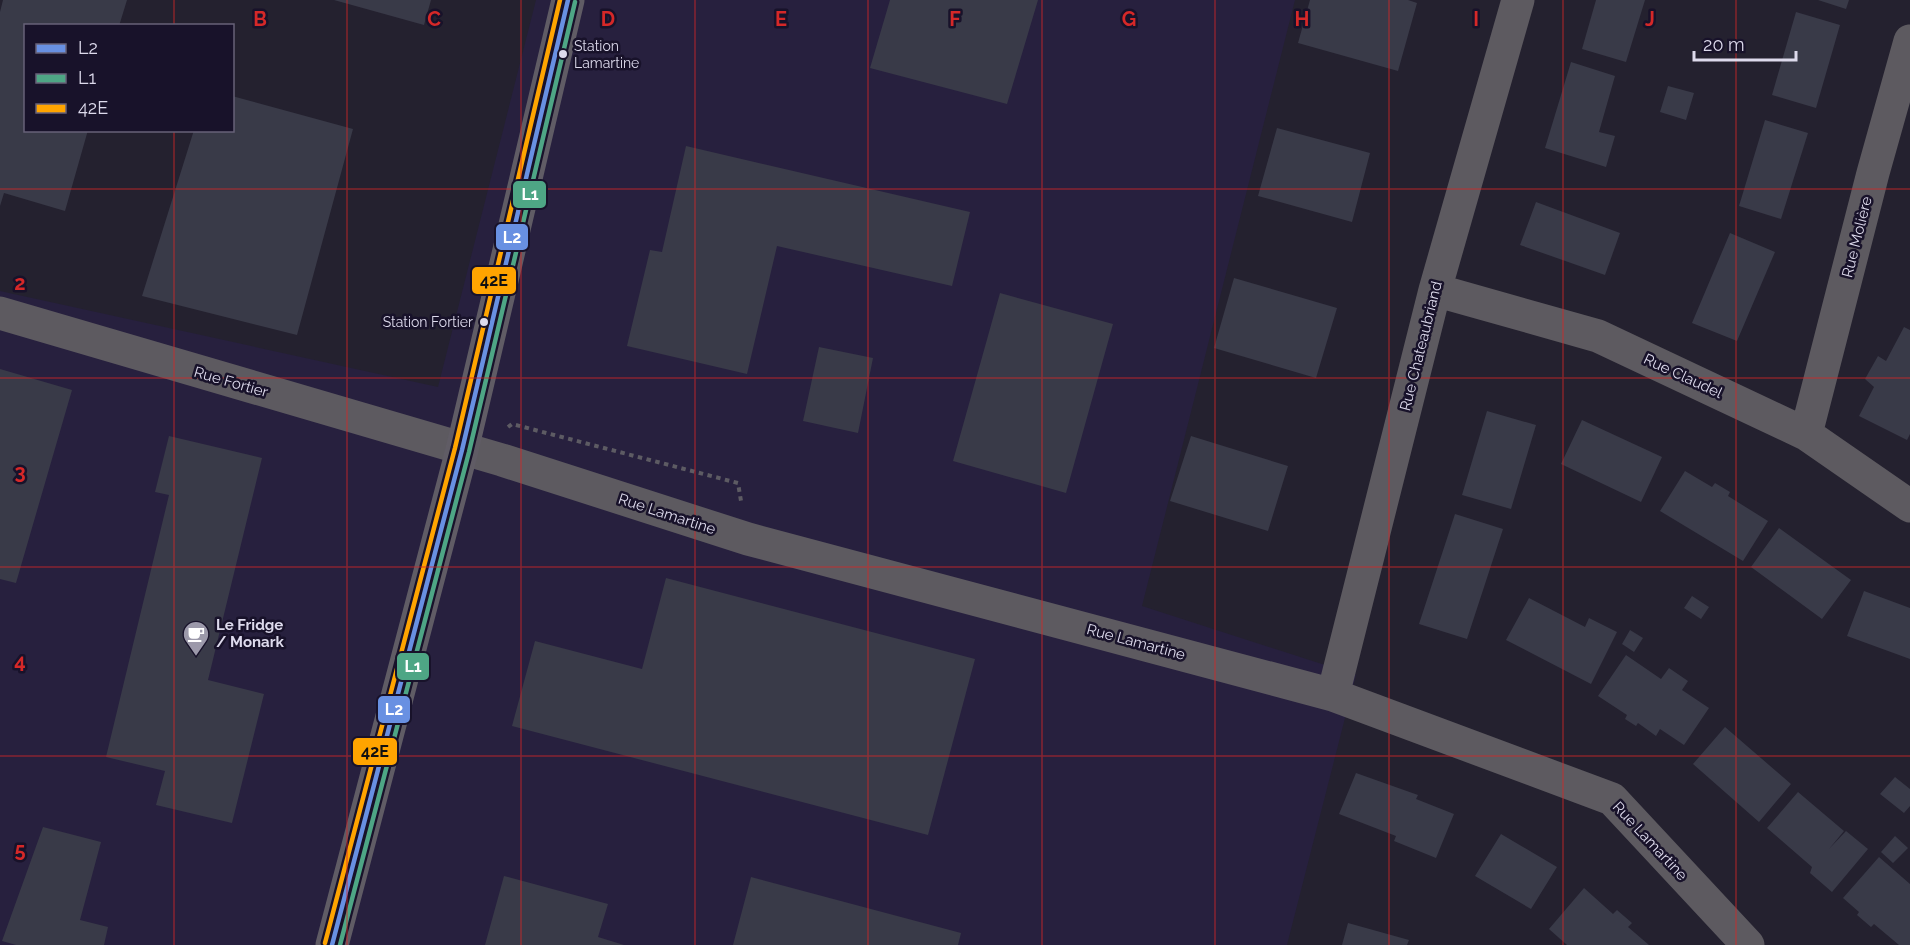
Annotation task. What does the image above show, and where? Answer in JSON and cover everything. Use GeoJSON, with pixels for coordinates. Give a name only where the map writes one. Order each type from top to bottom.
{"type":"FeatureCollection","features":[{"type":"Feature","properties":{"kind":"main road"},"geometry":{"type":"LineString","coordinates":[[332,945],[462,450],[568,0]]}},
{"type":"Feature","properties":{"kind":"street","name":"Rue Chateaubriand"},"geometry":{"type":"LineString","coordinates":[[1334,695],[1435,290],[1518,0]]}},
{"type":"Feature","properties":{"kind":"street","name":"Rue Molière"},"geometry":{"type":"LineString","coordinates":[[1806,434],[1870,184],[1910,41]]}},
{"type":"Feature","properties":{"kind":"street","name":"Rue Claudel"},"geometry":{"type":"LineString","coordinates":[[1435,290],[1598,336],[1806,434],[1910,506]]}},
{"type":"Feature","properties":{"kind":"street","name":"Rue Fortier"},"geometry":{"type":"LineString","coordinates":[[0,313],[462,450]]}},
{"type":"Feature","properties":{"kind":"street","name":"Rue Lamartine"},"geometry":{"type":"LineString","coordinates":[[462,450],[502,460],[748,539],[1334,695],[1612,799],[1743,943]]}},
{"type":"Feature","properties":{"kind":"shaded area"},"geometry":{"type":"Polygon","coordinates":[[[536,0],[1295,0],[1142,606],[1356,675],[1287,945],[0,945],[0,291],[438,387],[536,0]]]}},
{"type":"Feature","properties":{"kind":"building"},"geometry":{"type":"Polygon","coordinates":[[[3,0],[127,0],[120,24],[24,24],[24,132],[87,132],[65,211],[4,193],[0,206],[0,12],[3,0]]]}},
{"type":"Feature","properties":{"kind":"building"},"geometry":{"type":"Polygon","coordinates":[[[334,0],[431,0],[424,25],[334,0]]]}},
{"type":"Feature","properties":{"kind":"building"},"geometry":{"type":"Polygon","coordinates":[[[890,0],[1038,0],[1007,104],[870,68],[890,0]]]}},
{"type":"Feature","properties":{"kind":"building"},"geometry":{"type":"Polygon","coordinates":[[[1310,0],[1408,0],[1417,3],[1398,71],[1298,43],[1310,0]]]}},
{"type":"Feature","properties":{"kind":"building"},"geometry":{"type":"Polygon","coordinates":[[[1596,0],[1645,0],[1626,62],[1582,49],[1596,0]]]}},
{"type":"Feature","properties":{"kind":"building"},"geometry":{"type":"Polygon","coordinates":[[[1818,0],[1849,0],[1846,9],[1818,0]]]}},
{"type":"Feature","properties":{"kind":"building"},"geometry":{"type":"Polygon","coordinates":[[[1796,12],[1840,25],[1816,108],[1772,95],[1796,12]]]}},
{"type":"Feature","properties":{"kind":"building"},"geometry":{"type":"Polygon","coordinates":[[[1571,62],[1615,76],[1599,132],[1615,136],[1606,167],[1545,148],[1571,62]]]}},
{"type":"Feature","properties":{"kind":"building"},"geometry":{"type":"Polygon","coordinates":[[[1668,86],[1694,93],[1686,120],[1660,112],[1668,86]]]}},
{"type":"Feature","properties":{"kind":"building"},"geometry":{"type":"Polygon","coordinates":[[[234,97],[353,129],[297,335],[142,296],[193,132],[234,132],[234,97]]]}},
{"type":"Feature","properties":{"kind":"building"},"geometry":{"type":"Polygon","coordinates":[[[1765,120],[1808,133],[1781,219],[1739,206],[1765,120]]]}},
{"type":"Feature","properties":{"kind":"building"},"geometry":{"type":"Polygon","coordinates":[[[1277,128],[1370,153],[1352,222],[1258,196],[1277,128]]]}},
{"type":"Feature","properties":{"kind":"building"},"geometry":{"type":"Polygon","coordinates":[[[686,146],[970,212],[952,286],[777,246],[747,374],[627,346],[650,250],[662,252],[686,146]]]}},
{"type":"Feature","properties":{"kind":"building"},"geometry":{"type":"Polygon","coordinates":[[[1536,202],[1620,233],[1605,275],[1520,245],[1536,202]]]}},
{"type":"Feature","properties":{"kind":"building"},"geometry":{"type":"Polygon","coordinates":[[[1730,233],[1775,252],[1737,341],[1692,323],[1730,233]]]}},
{"type":"Feature","properties":{"kind":"building"},"geometry":{"type":"Polygon","coordinates":[[[1234,278],[1337,308],[1316,378],[1214,348],[1234,278]]]}},
{"type":"Feature","properties":{"kind":"building"},"geometry":{"type":"Polygon","coordinates":[[[1000,293],[1113,324],[1066,493],[953,461],[1000,293]]]}},
{"type":"Feature","properties":{"kind":"building"},"geometry":{"type":"Polygon","coordinates":[[[1904,327],[1910,330],[1910,434],[1907,440],[1859,416],[1874,387],[1865,379],[1878,356],[1886,361],[1904,327]]]}},
{"type":"Feature","properties":{"kind":"building"},"geometry":{"type":"Polygon","coordinates":[[[819,347],[873,358],[858,433],[803,421],[819,347]]]}},
{"type":"Feature","properties":{"kind":"building"},"geometry":{"type":"Polygon","coordinates":[[[0,369],[72,390],[16,583],[0,579],[0,369]]]}},
{"type":"Feature","properties":{"kind":"building"},"geometry":{"type":"Polygon","coordinates":[[[1487,411],[1536,425],[1511,509],[1462,495],[1487,411]]]}},
{"type":"Feature","properties":{"kind":"building"},"geometry":{"type":"Polygon","coordinates":[[[1582,420],[1662,457],[1641,502],[1561,464],[1582,420]]]}},
{"type":"Feature","properties":{"kind":"building"},"geometry":{"type":"Polygon","coordinates":[[[169,436],[262,458],[208,680],[264,694],[232,823],[156,805],[165,771],[106,757],[169,495],[155,492],[169,436]]]}},
{"type":"Feature","properties":{"kind":"building"},"geometry":{"type":"Polygon","coordinates":[[[1191,436],[1288,466],[1268,531],[1170,501],[1191,436]]]}},
{"type":"Feature","properties":{"kind":"building"},"geometry":{"type":"Polygon","coordinates":[[[1685,471],[1712,487],[1715,483],[1730,492],[1728,496],[1768,521],[1743,561],[1660,511],[1685,471]]]}},
{"type":"Feature","properties":{"kind":"building"},"geometry":{"type":"Polygon","coordinates":[[[1455,514],[1503,529],[1467,639],[1419,624],[1455,514]]]}},
{"type":"Feature","properties":{"kind":"building"},"geometry":{"type":"Polygon","coordinates":[[[1779,528],[1851,580],[1822,619],[1751,567],[1779,528]]]}},
{"type":"Feature","properties":{"kind":"building"},"geometry":{"type":"Polygon","coordinates":[[[666,578],[975,659],[928,835],[512,726],[535,641],[642,669],[666,578]]]}},
{"type":"Feature","properties":{"kind":"building"},"geometry":{"type":"Polygon","coordinates":[[[1864,591],[1910,608],[1910,659],[1847,636],[1864,591]]]}},
{"type":"Feature","properties":{"kind":"building"},"geometry":{"type":"Polygon","coordinates":[[[1692,596],[1709,607],[1701,619],[1684,608],[1692,596]]]}},
{"type":"Feature","properties":{"kind":"building"},"geometry":{"type":"Polygon","coordinates":[[[1529,598],[1585,627],[1589,618],[1617,632],[1591,684],[1506,640],[1529,598]]]}},
{"type":"Feature","properties":{"kind":"building"},"geometry":{"type":"Polygon","coordinates":[[[1630,630],[1643,638],[1634,652],[1622,644],[1630,630]]]}},
{"type":"Feature","properties":{"kind":"building"},"geometry":{"type":"Polygon","coordinates":[[[1626,655],[1661,679],[1669,668],[1688,681],[1682,690],[1709,708],[1684,745],[1660,729],[1656,736],[1638,723],[1636,726],[1625,719],[1627,715],[1598,696],[1626,655]]]}},
{"type":"Feature","properties":{"kind":"building"},"geometry":{"type":"Polygon","coordinates":[[[1725,727],[1791,784],[1759,822],[1693,764],[1725,727]]]}},
{"type":"Feature","properties":{"kind":"building"},"geometry":{"type":"Polygon","coordinates":[[[1356,773],[1418,795],[1416,799],[1454,814],[1436,858],[1394,841],[1396,836],[1339,814],[1356,773]]]}},
{"type":"Feature","properties":{"kind":"building"},"geometry":{"type":"Polygon","coordinates":[[[1895,777],[1910,789],[1910,806],[1904,813],[1880,794],[1895,777]]]}},
{"type":"Feature","properties":{"kind":"building"},"geometry":{"type":"Polygon","coordinates":[[[1798,792],[1844,831],[1829,849],[1846,831],[1868,849],[1832,892],[1810,873],[1812,867],[1767,828],[1798,792]]]}},
{"type":"Feature","properties":{"kind":"building"},"geometry":{"type":"Polygon","coordinates":[[[43,827],[101,842],[80,920],[108,927],[104,945],[16,945],[2,941],[43,827]]]}},
{"type":"Feature","properties":{"kind":"building"},"geometry":{"type":"Polygon","coordinates":[[[1501,834],[1557,867],[1531,909],[1475,876],[1501,834]]]}},
{"type":"Feature","properties":{"kind":"building"},"geometry":{"type":"Polygon","coordinates":[[[1895,836],[1908,848],[1893,863],[1881,852],[1895,836]]]}},
{"type":"Feature","properties":{"kind":"building"},"geometry":{"type":"Polygon","coordinates":[[[1879,857],[1910,884],[1910,945],[1899,945],[1874,924],[1871,927],[1843,898],[1879,857]]]}},
{"type":"Feature","properties":{"kind":"building"},"geometry":{"type":"Polygon","coordinates":[[[504,876],[608,904],[598,937],[624,945],[485,945],[504,876]]]}},
{"type":"Feature","properties":{"kind":"building"},"geometry":{"type":"Polygon","coordinates":[[[751,877],[961,933],[958,945],[733,945],[751,877]]]}},
{"type":"Feature","properties":{"kind":"building"},"geometry":{"type":"Polygon","coordinates":[[[1584,888],[1613,914],[1617,910],[1632,923],[1628,927],[1649,945],[1567,945],[1549,929],[1584,888]]]}},
{"type":"Feature","properties":{"kind":"building"},"geometry":{"type":"Polygon","coordinates":[[[1348,923],[1409,940],[1407,945],[1342,945],[1348,923]]]}},
{"type":"Feature","properties":{"kind":"transit line","name":"42E"},"geometry":{"type":"LineString","coordinates":[[325,943],[455,448],[560,0]]}},
{"type":"Feature","properties":{"kind":"transit line","name":"L2"},"geometry":{"type":"LineString","coordinates":[[332,945],[462,450],[568,0]]}},
{"type":"Feature","properties":{"kind":"transit line","name":"L1"},"geometry":{"type":"LineString","coordinates":[[340,945],[469,452],[575,2]]}},
{"type":"Feature","properties":{"kind":"place","name":"Station Lamartine"},"geometry":{"type":"Point","coordinates":[563,54]}},
{"type":"Feature","properties":{"kind":"place","name":"Station Fortier"},"geometry":{"type":"Point","coordinates":[484,322]}},
{"type":"Feature","properties":{"kind":"place","name":"Le Fridge / Monark"},"geometry":{"type":"Point","coordinates":[196,657]}}]}
